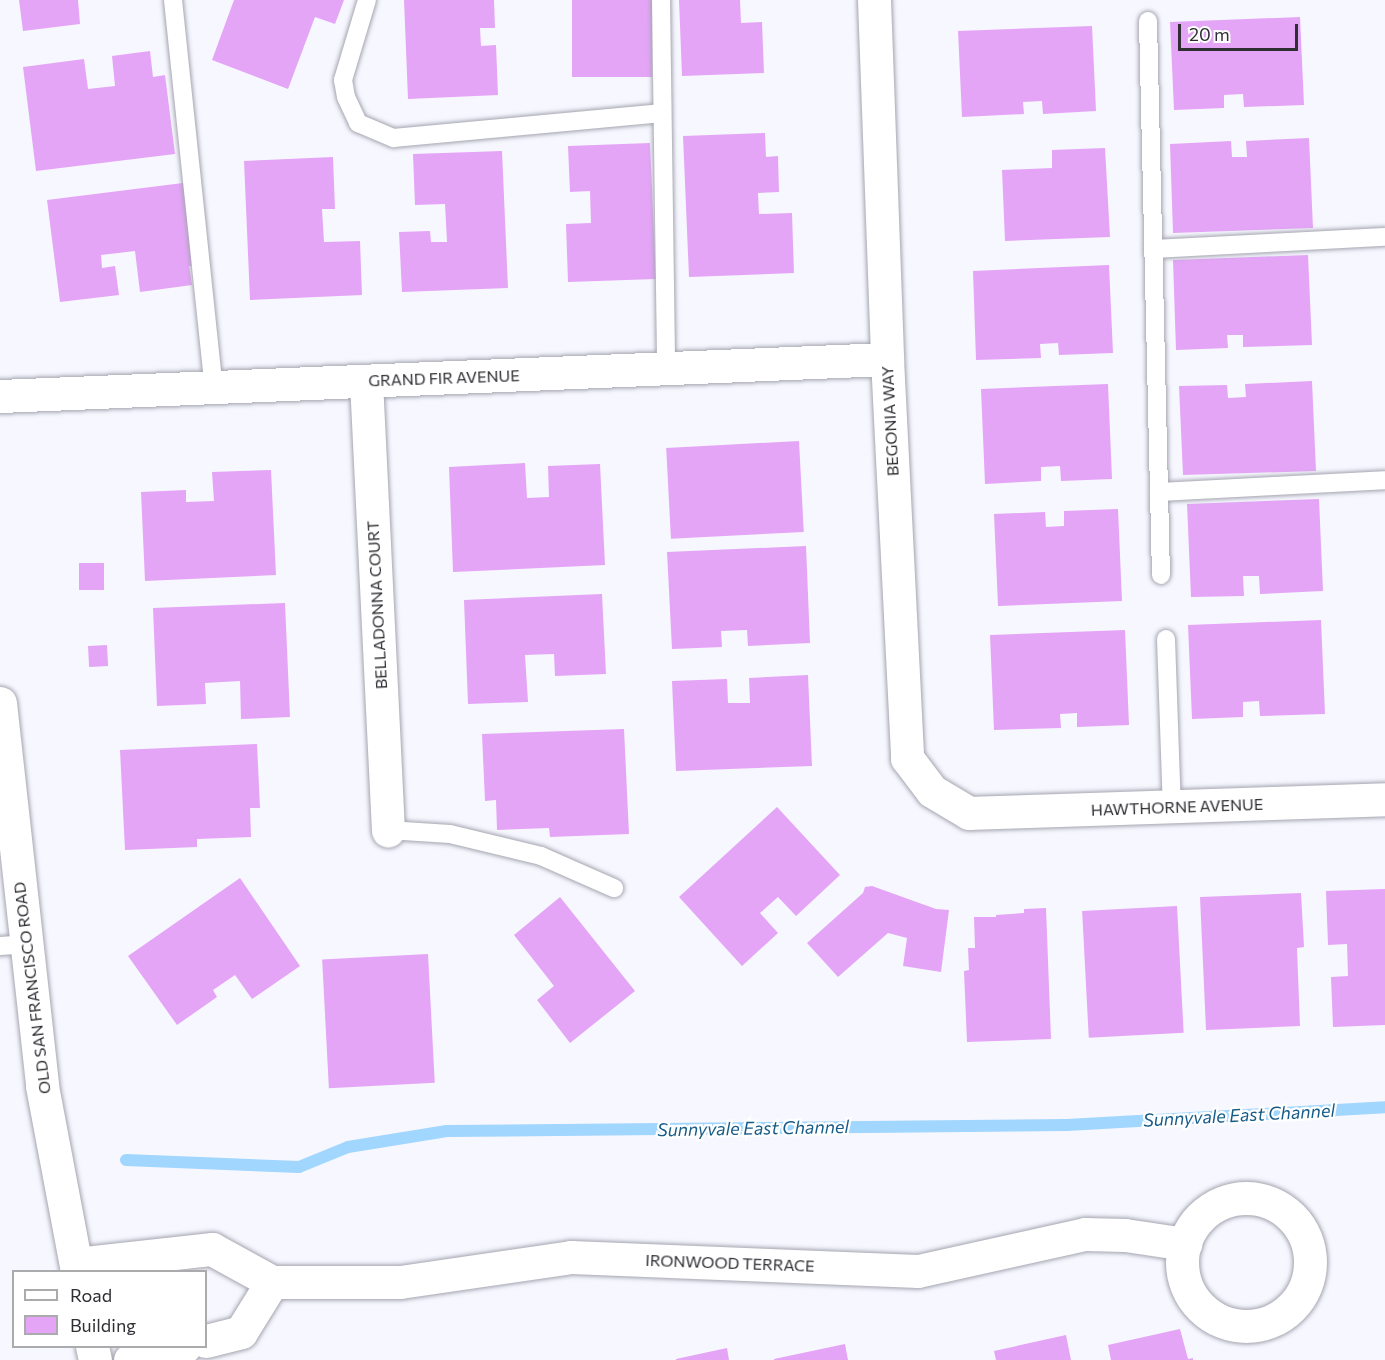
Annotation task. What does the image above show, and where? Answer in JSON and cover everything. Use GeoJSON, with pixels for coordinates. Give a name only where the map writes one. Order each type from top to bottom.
{"type":"FeatureCollection","features":[{"type":"Feature","properties":{"kind":"street","name":"BEGONIA WAY"},"geometry":{"type":"LineString","coordinates":[[874,0],[887,359],[907,758],[932,791],[969,813]]}},
{"type":"Feature","properties":{"kind":"street","name":"GRAND FIR AVENUE"},"geometry":{"type":"LineString","coordinates":[[0,396],[887,359]]}},
{"type":"Feature","properties":{"kind":"street","name":"BELLADONNA COURT"},"geometry":{"type":"LineString","coordinates":[[366,381],[388,830]]}},
{"type":"Feature","properties":{"kind":"street","name":"OLD SAN FRANCISCO ROAD"},"geometry":{"type":"LineString","coordinates":[[0,703],[13,945],[77,1268]]}},
{"type":"Feature","properties":{"kind":"street","name":"HAWTHORNE AVENUE"},"geometry":{"type":"LineString","coordinates":[[969,813],[1385,799]]}},
{"type":"Feature","properties":{"kind":"street","name":"IRONWOOD TERRACE"},"geometry":{"type":"LineString","coordinates":[[77,1268],[212,1249],[273,1282],[400,1282],[571,1257],[918,1271],[1085,1234],[1125,1235],[1185,1244]]}},
{"type":"Feature","properties":{"kind":"street"},"geometry":{"type":"LineString","coordinates":[[207,1341],[241,1332],[273,1282]]}},
{"type":"Feature","properties":{"kind":"street"},"geometry":{"type":"LineString","coordinates":[[130,1360],[181,1348]]}},
{"type":"Feature","properties":{"kind":"lane"},"geometry":{"type":"LineString","coordinates":[[173,0],[214,387]]}},
{"type":"Feature","properties":{"kind":"lane"},"geometry":{"type":"LineString","coordinates":[[367,0],[343,80],[346,97],[358,123],[394,138],[662,113]]}},
{"type":"Feature","properties":{"kind":"lane"},"geometry":{"type":"LineString","coordinates":[[661,0],[666,369]]}},
{"type":"Feature","properties":{"kind":"lane"},"geometry":{"type":"LineString","coordinates":[[1148,21],[1161,575]]}},
{"type":"Feature","properties":{"kind":"lane"},"geometry":{"type":"LineString","coordinates":[[1153,249],[1385,237]]}},
{"type":"Feature","properties":{"kind":"lane"},"geometry":{"type":"LineString","coordinates":[[1159,492],[1385,480]]}},
{"type":"Feature","properties":{"kind":"lane"},"geometry":{"type":"LineString","coordinates":[[1166,639],[1172,807]]}},
{"type":"Feature","properties":{"kind":"lane"},"geometry":{"type":"LineString","coordinates":[[388,830],[450,834],[541,856],[615,888]]}},
{"type":"Feature","properties":{"kind":"building"},"geometry":{"type":"Polygon","coordinates":[[[19,0],[78,0],[80,24],[23,31],[19,0]]]}},
{"type":"Feature","properties":{"kind":"building"},"geometry":{"type":"Polygon","coordinates":[[[234,0],[344,0],[335,24],[315,17],[288,89],[212,60],[234,0]]]}},
{"type":"Feature","properties":{"kind":"building"},"geometry":{"type":"Polygon","coordinates":[[[404,0],[494,0],[495,28],[480,28],[481,46],[496,45],[498,95],[408,99],[404,0]]]}},
{"type":"Feature","properties":{"kind":"building"},"geometry":{"type":"Polygon","coordinates":[[[572,0],[652,0],[652,77],[572,77],[572,0]]]}},
{"type":"Feature","properties":{"kind":"building"},"geometry":{"type":"Polygon","coordinates":[[[679,0],[740,0],[741,23],[762,22],[764,73],[682,76],[679,0]]]}},
{"type":"Feature","properties":{"kind":"building"},"geometry":{"type":"Polygon","coordinates":[[[1300,17],[1304,105],[1244,107],[1243,94],[1224,95],[1224,108],[1174,110],[1170,22],[1300,17]]]}},
{"type":"Feature","properties":{"kind":"building"},"geometry":{"type":"Polygon","coordinates":[[[1092,26],[1096,111],[1043,114],[1042,101],[1023,102],[1024,114],[962,117],[958,31],[1092,26]]]}},
{"type":"Feature","properties":{"kind":"building"},"geometry":{"type":"Polygon","coordinates":[[[150,51],[153,77],[165,75],[175,154],[36,171],[23,67],[84,59],[88,89],[115,86],[112,56],[150,51]]]}},
{"type":"Feature","properties":{"kind":"building"},"geometry":{"type":"Polygon","coordinates":[[[765,133],[766,157],[778,156],[779,192],[758,193],[759,214],[792,213],[794,273],[689,277],[683,136],[765,133]]]}},
{"type":"Feature","properties":{"kind":"building"},"geometry":{"type":"Polygon","coordinates":[[[1309,138],[1313,228],[1173,233],[1170,144],[1231,141],[1232,157],[1247,157],[1246,141],[1309,138]]]}},
{"type":"Feature","properties":{"kind":"building"},"geometry":{"type":"Polygon","coordinates":[[[650,143],[656,279],[568,282],[566,224],[591,223],[590,191],[570,192],[568,146],[650,143]]]}},
{"type":"Feature","properties":{"kind":"building"},"geometry":{"type":"Polygon","coordinates":[[[1105,148],[1110,237],[1005,241],[1002,170],[1052,168],[1052,150],[1105,148]]]}},
{"type":"Feature","properties":{"kind":"building"},"geometry":{"type":"Polygon","coordinates":[[[502,151],[508,288],[402,292],[399,232],[430,231],[431,242],[447,242],[445,204],[415,205],[413,154],[502,151]]]}},
{"type":"Feature","properties":{"kind":"building"},"geometry":{"type":"Polygon","coordinates":[[[333,157],[335,209],[322,209],[324,242],[360,241],[362,295],[250,300],[244,161],[333,157]]]}},
{"type":"Feature","properties":{"kind":"building"},"geometry":{"type":"Polygon","coordinates":[[[183,183],[194,266],[189,266],[192,285],[140,292],[135,251],[101,255],[102,268],[115,266],[119,295],[60,302],[47,200],[183,183]]]}},
{"type":"Feature","properties":{"kind":"building"},"geometry":{"type":"Polygon","coordinates":[[[1308,255],[1312,345],[1243,347],[1243,335],[1227,335],[1228,348],[1176,350],[1173,260],[1308,255]]]}},
{"type":"Feature","properties":{"kind":"building"},"geometry":{"type":"Polygon","coordinates":[[[1109,265],[1113,353],[1059,355],[1058,343],[1040,344],[1041,358],[976,360],[973,271],[1109,265]]]}},
{"type":"Feature","properties":{"kind":"building"},"geometry":{"type":"Polygon","coordinates":[[[1312,381],[1316,471],[1183,475],[1179,386],[1227,385],[1228,398],[1246,397],[1245,384],[1312,381]]]}},
{"type":"Feature","properties":{"kind":"building"},"geometry":{"type":"Polygon","coordinates":[[[1108,384],[1112,479],[1061,481],[1060,466],[1041,467],[1041,481],[985,484],[981,389],[1108,384]]]}},
{"type":"Feature","properties":{"kind":"building"},"geometry":{"type":"Polygon","coordinates":[[[799,441],[804,532],[671,539],[666,448],[799,441]]]}},
{"type":"Feature","properties":{"kind":"building"},"geometry":{"type":"Polygon","coordinates":[[[525,463],[527,498],[549,497],[548,466],[600,464],[605,565],[453,572],[449,467],[525,463]]]}},
{"type":"Feature","properties":{"kind":"building"},"geometry":{"type":"Polygon","coordinates":[[[271,470],[276,575],[145,581],[141,492],[186,490],[186,502],[214,501],[212,472],[271,470]]]}},
{"type":"Feature","properties":{"kind":"building"},"geometry":{"type":"Polygon","coordinates":[[[1319,499],[1323,591],[1260,594],[1259,576],[1243,576],[1244,596],[1191,597],[1187,504],[1319,499]]]}},
{"type":"Feature","properties":{"kind":"building"},"geometry":{"type":"Polygon","coordinates":[[[1118,509],[1122,601],[998,606],[994,514],[1045,512],[1046,527],[1064,526],[1064,511],[1118,509]]]}},
{"type":"Feature","properties":{"kind":"building"},"geometry":{"type":"Polygon","coordinates":[[[806,546],[810,643],[748,646],[747,630],[721,631],[722,647],[672,649],[667,552],[806,546]]]}},
{"type":"Feature","properties":{"kind":"building"},"geometry":{"type":"Polygon","coordinates":[[[79,563],[104,563],[104,590],[79,590],[79,563]]]}},
{"type":"Feature","properties":{"kind":"building"},"geometry":{"type":"Polygon","coordinates":[[[602,594],[606,674],[555,676],[554,654],[525,655],[528,702],[468,704],[464,600],[602,594]]]}},
{"type":"Feature","properties":{"kind":"building"},"geometry":{"type":"Polygon","coordinates":[[[285,603],[290,717],[241,719],[240,681],[205,683],[206,704],[157,706],[153,608],[285,603]]]}},
{"type":"Feature","properties":{"kind":"building"},"geometry":{"type":"Polygon","coordinates":[[[1321,620],[1325,714],[1260,716],[1259,701],[1243,702],[1243,717],[1192,719],[1188,625],[1321,620]]]}},
{"type":"Feature","properties":{"kind":"building"},"geometry":{"type":"Polygon","coordinates":[[[1125,630],[1129,725],[1077,727],[1077,713],[1060,714],[1061,728],[994,730],[990,635],[1125,630]]]}},
{"type":"Feature","properties":{"kind":"building"},"geometry":{"type":"Polygon","coordinates":[[[107,645],[108,666],[89,667],[88,646],[107,645]]]}},
{"type":"Feature","properties":{"kind":"building"},"geometry":{"type":"Polygon","coordinates":[[[808,675],[812,766],[676,771],[672,681],[727,679],[728,703],[750,703],[749,678],[808,675]]]}},
{"type":"Feature","properties":{"kind":"building"},"geometry":{"type":"Polygon","coordinates":[[[624,729],[629,834],[550,837],[549,828],[497,830],[496,800],[485,801],[482,734],[624,729]]]}},
{"type":"Feature","properties":{"kind":"building"},"geometry":{"type":"Polygon","coordinates":[[[257,744],[260,808],[250,808],[251,837],[197,839],[197,847],[125,850],[120,750],[257,744]]]}},
{"type":"Feature","properties":{"kind":"building"},"geometry":{"type":"Polygon","coordinates":[[[777,807],[840,875],[796,916],[778,897],[760,913],[778,933],[742,966],[679,897],[777,807]]]}},
{"type":"Feature","properties":{"kind":"building"},"geometry":{"type":"Polygon","coordinates":[[[240,878],[300,966],[252,999],[235,975],[213,990],[217,997],[177,1025],[128,956],[240,878]]]}},
{"type":"Feature","properties":{"kind":"building"},"geometry":{"type":"Polygon","coordinates":[[[872,886],[936,909],[949,910],[941,972],[903,966],[907,938],[888,933],[838,977],[807,943],[863,893],[865,887],[872,886]]]}},
{"type":"Feature","properties":{"kind":"building"},"geometry":{"type":"Polygon","coordinates":[[[1385,889],[1385,1025],[1333,1027],[1331,977],[1348,976],[1347,944],[1328,945],[1326,891],[1385,889]]]}},
{"type":"Feature","properties":{"kind":"building"},"geometry":{"type":"Polygon","coordinates":[[[1301,893],[1304,947],[1297,948],[1300,1026],[1206,1030],[1200,897],[1301,893]]]}},
{"type":"Feature","properties":{"kind":"building"},"geometry":{"type":"Polygon","coordinates":[[[560,897],[635,991],[570,1043],[537,1000],[554,986],[514,935],[560,897]]]}},
{"type":"Feature","properties":{"kind":"building"},"geometry":{"type":"Polygon","coordinates":[[[1177,906],[1184,1033],[1089,1038],[1082,911],[1177,906]]]}},
{"type":"Feature","properties":{"kind":"building"},"geometry":{"type":"Polygon","coordinates":[[[1046,908],[1051,1039],[967,1042],[964,971],[969,970],[968,948],[975,948],[974,917],[996,917],[996,915],[1024,913],[1024,909],[1046,908]]]}},
{"type":"Feature","properties":{"kind":"building"},"geometry":{"type":"Polygon","coordinates":[[[428,954],[435,1083],[329,1088],[322,960],[428,954]]]}},
{"type":"Feature","properties":{"kind":"building"},"geometry":{"type":"Polygon","coordinates":[[[1180,1329],[1188,1359],[1193,1358],[1193,1360],[1111,1360],[1108,1345],[1180,1329]]]}},
{"type":"Feature","properties":{"kind":"building"},"geometry":{"type":"Polygon","coordinates":[[[1066,1335],[1071,1360],[996,1360],[994,1351],[1066,1335]]]}},
{"type":"Feature","properties":{"kind":"building"},"geometry":{"type":"Polygon","coordinates":[[[845,1344],[848,1360],[774,1360],[774,1359],[845,1344]]]}},
{"type":"Feature","properties":{"kind":"building"},"geometry":{"type":"Polygon","coordinates":[[[727,1348],[729,1360],[676,1360],[676,1359],[727,1348]]]}},
{"type":"Feature","properties":{"kind":"waterway","name":"Sunnyvale East Channel"},"geometry":{"type":"LineString","coordinates":[[126,1160],[299,1167],[348,1147],[447,1131],[1067,1125],[1385,1107]]}}]}
